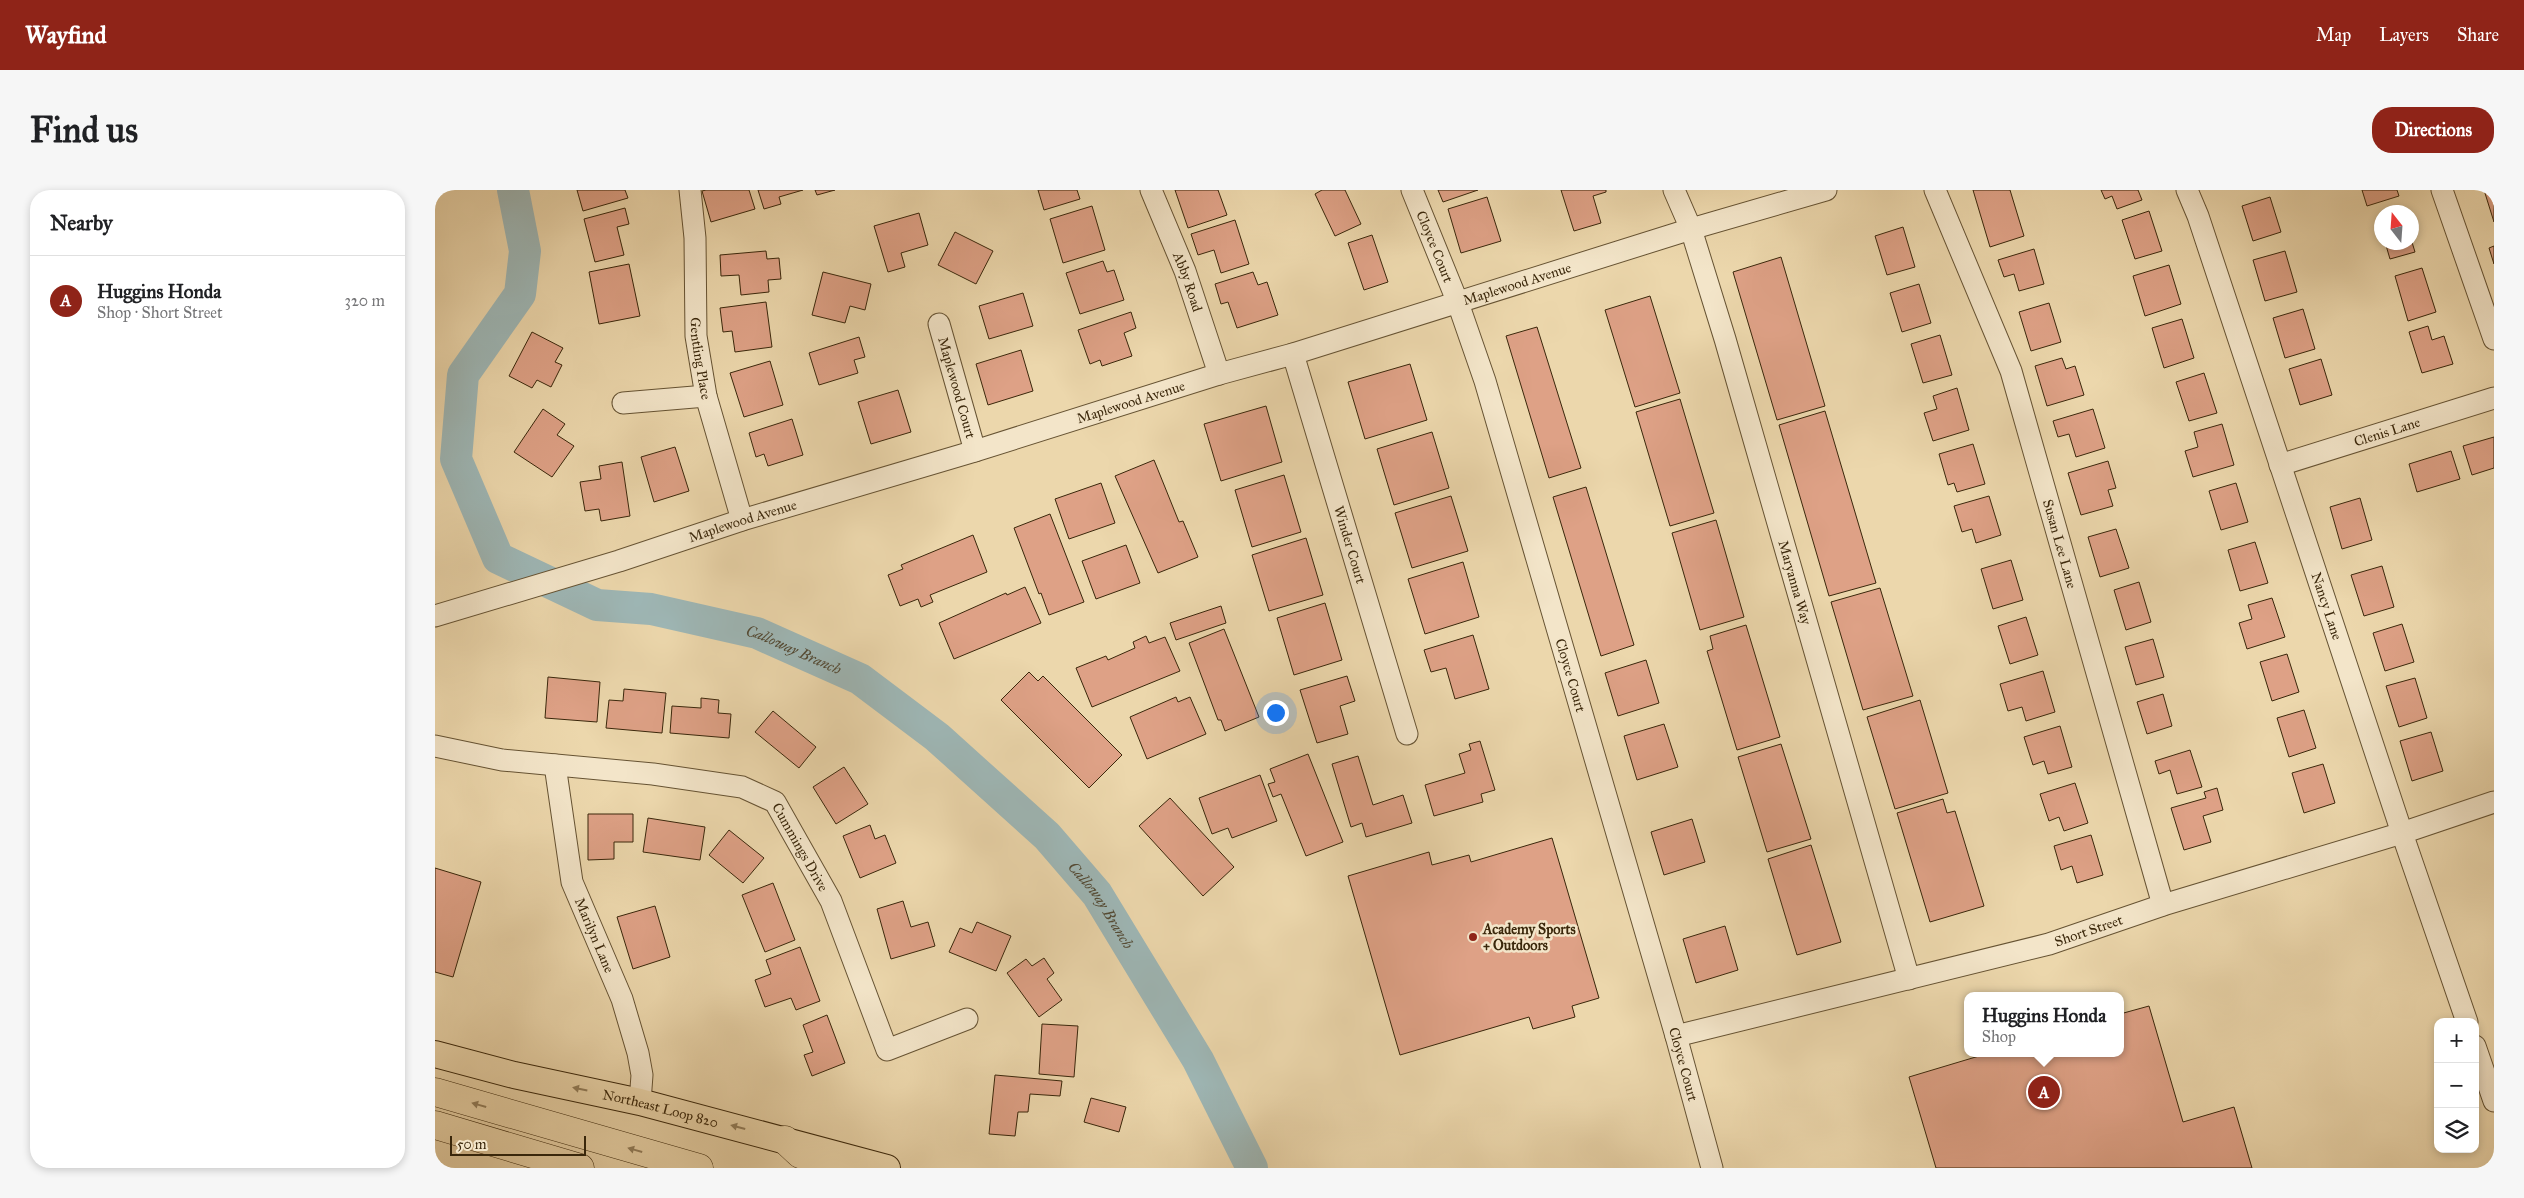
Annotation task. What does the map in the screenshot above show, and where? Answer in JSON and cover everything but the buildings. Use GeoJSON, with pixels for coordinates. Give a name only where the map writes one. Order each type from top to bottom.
{"type":"FeatureCollection","features":[{"type":"Feature","properties":{"kind":"highway"},"geometry":{"type":"LineString","coordinates":[[435,1092],[699,1168]]}},
{"type":"Feature","properties":{"kind":"highway"},"geometry":{"type":"LineString","coordinates":[[435,1125],[580,1168]]}},
{"type":"Feature","properties":{"kind":"highway"},"geometry":{"type":"LineString","coordinates":[[785,1140],[800,1154],[840,1168]]}},
{"type":"Feature","properties":{"kind":"main road","name":"Northeast Loop 820"},"geometry":{"type":"LineString","coordinates":[[435,1054],[514,1075],[640,1102],[887,1168]]}},
{"type":"Feature","properties":{"kind":"street","name":"Gentling Place"},"geometry":{"type":"LineString","coordinates":[[689,190],[695,238],[696,336],[706,396],[742,520]]}},
{"type":"Feature","properties":{"kind":"street","name":"Abby Road"},"geometry":{"type":"LineString","coordinates":[[1151,190],[1185,272],[1219,374]]}},
{"type":"Feature","properties":{"kind":"street","name":"Cloyce Court"},"geometry":{"type":"LineString","coordinates":[[1412,190],[1458,303],[1488,391],[1676,1036],[1711,1168]]}},
{"type":"Feature","properties":{"kind":"street","name":"Maryanna Way"},"geometry":{"type":"LineString","coordinates":[[1674,190],[1691,230],[1909,979]]}},
{"type":"Feature","properties":{"kind":"street","name":"Maplewood Avenue"},"geometry":{"type":"LineString","coordinates":[[435,616],[619,562],[742,520],[975,451],[1219,374],[1293,354],[1826,190]]}},
{"type":"Feature","properties":{"kind":"street","name":"Susan Lee Lane"},"geometry":{"type":"LineString","coordinates":[[1935,190],[2011,371],[2163,905]]}},
{"type":"Feature","properties":{"kind":"street","name":"Nancy Lane"},"geometry":{"type":"LineString","coordinates":[[2187,190],[2198,216],[2402,834],[2466,1018]]}},
{"type":"Feature","properties":{"kind":"street"},"geometry":{"type":"LineString","coordinates":[[2441,190],[2494,338]]}},
{"type":"Feature","properties":{"kind":"street","name":"Maplewood Court"},"geometry":{"type":"LineString","coordinates":[[939,324],[975,451]]}},
{"type":"Feature","properties":{"kind":"street","name":"Winder Court"},"geometry":{"type":"LineString","coordinates":[[1293,354],[1407,734]]}},
{"type":"Feature","properties":{"kind":"street"},"geometry":{"type":"LineString","coordinates":[[623,403],[706,396]]}},
{"type":"Feature","properties":{"kind":"street","name":"Clenis Lane"},"geometry":{"type":"LineString","coordinates":[[2280,465],[2494,398]]}},
{"type":"Feature","properties":{"kind":"street","name":"Cummings Drive"},"geometry":{"type":"LineString","coordinates":[[435,746],[502,760],[653,774],[742,787],[775,802],[831,901],[887,1050],[967,1019]]}},
{"type":"Feature","properties":{"kind":"street","name":"Marilyn Lane"},"geometry":{"type":"LineString","coordinates":[[555,765],[572,882],[622,999],[638,1053],[642,1075],[640,1102]]}},
{"type":"Feature","properties":{"kind":"street","name":"Short Street"},"geometry":{"type":"LineString","coordinates":[[1676,1036],[2049,944],[2163,905],[2402,834],[2494,802]]}},
{"type":"Feature","properties":{"kind":"street"},"geometry":{"type":"LineString","coordinates":[[2479,1058],[2494,1101]]}},
{"type":"Feature","properties":{"kind":"waterway","name":"Calloway Branch"},"geometry":{"type":"LineString","coordinates":[[513,190],[525,251],[520,294],[463,375],[456,459],[498,558],[597,605],[651,609],[757,633],[860,679],[937,737],[1047,836],[1097,894],[1198,1060],[1252,1168]]}},
{"type":"Feature","properties":{"kind":"place","name":"Academy Sports + Outdoors"},"geometry":{"type":"Point","coordinates":[1473,937]}},
{"type":"Feature","properties":{"kind":"place","name":"Huggins Honda"},"geometry":{"type":"Point","coordinates":[2044,1092]}}]}
